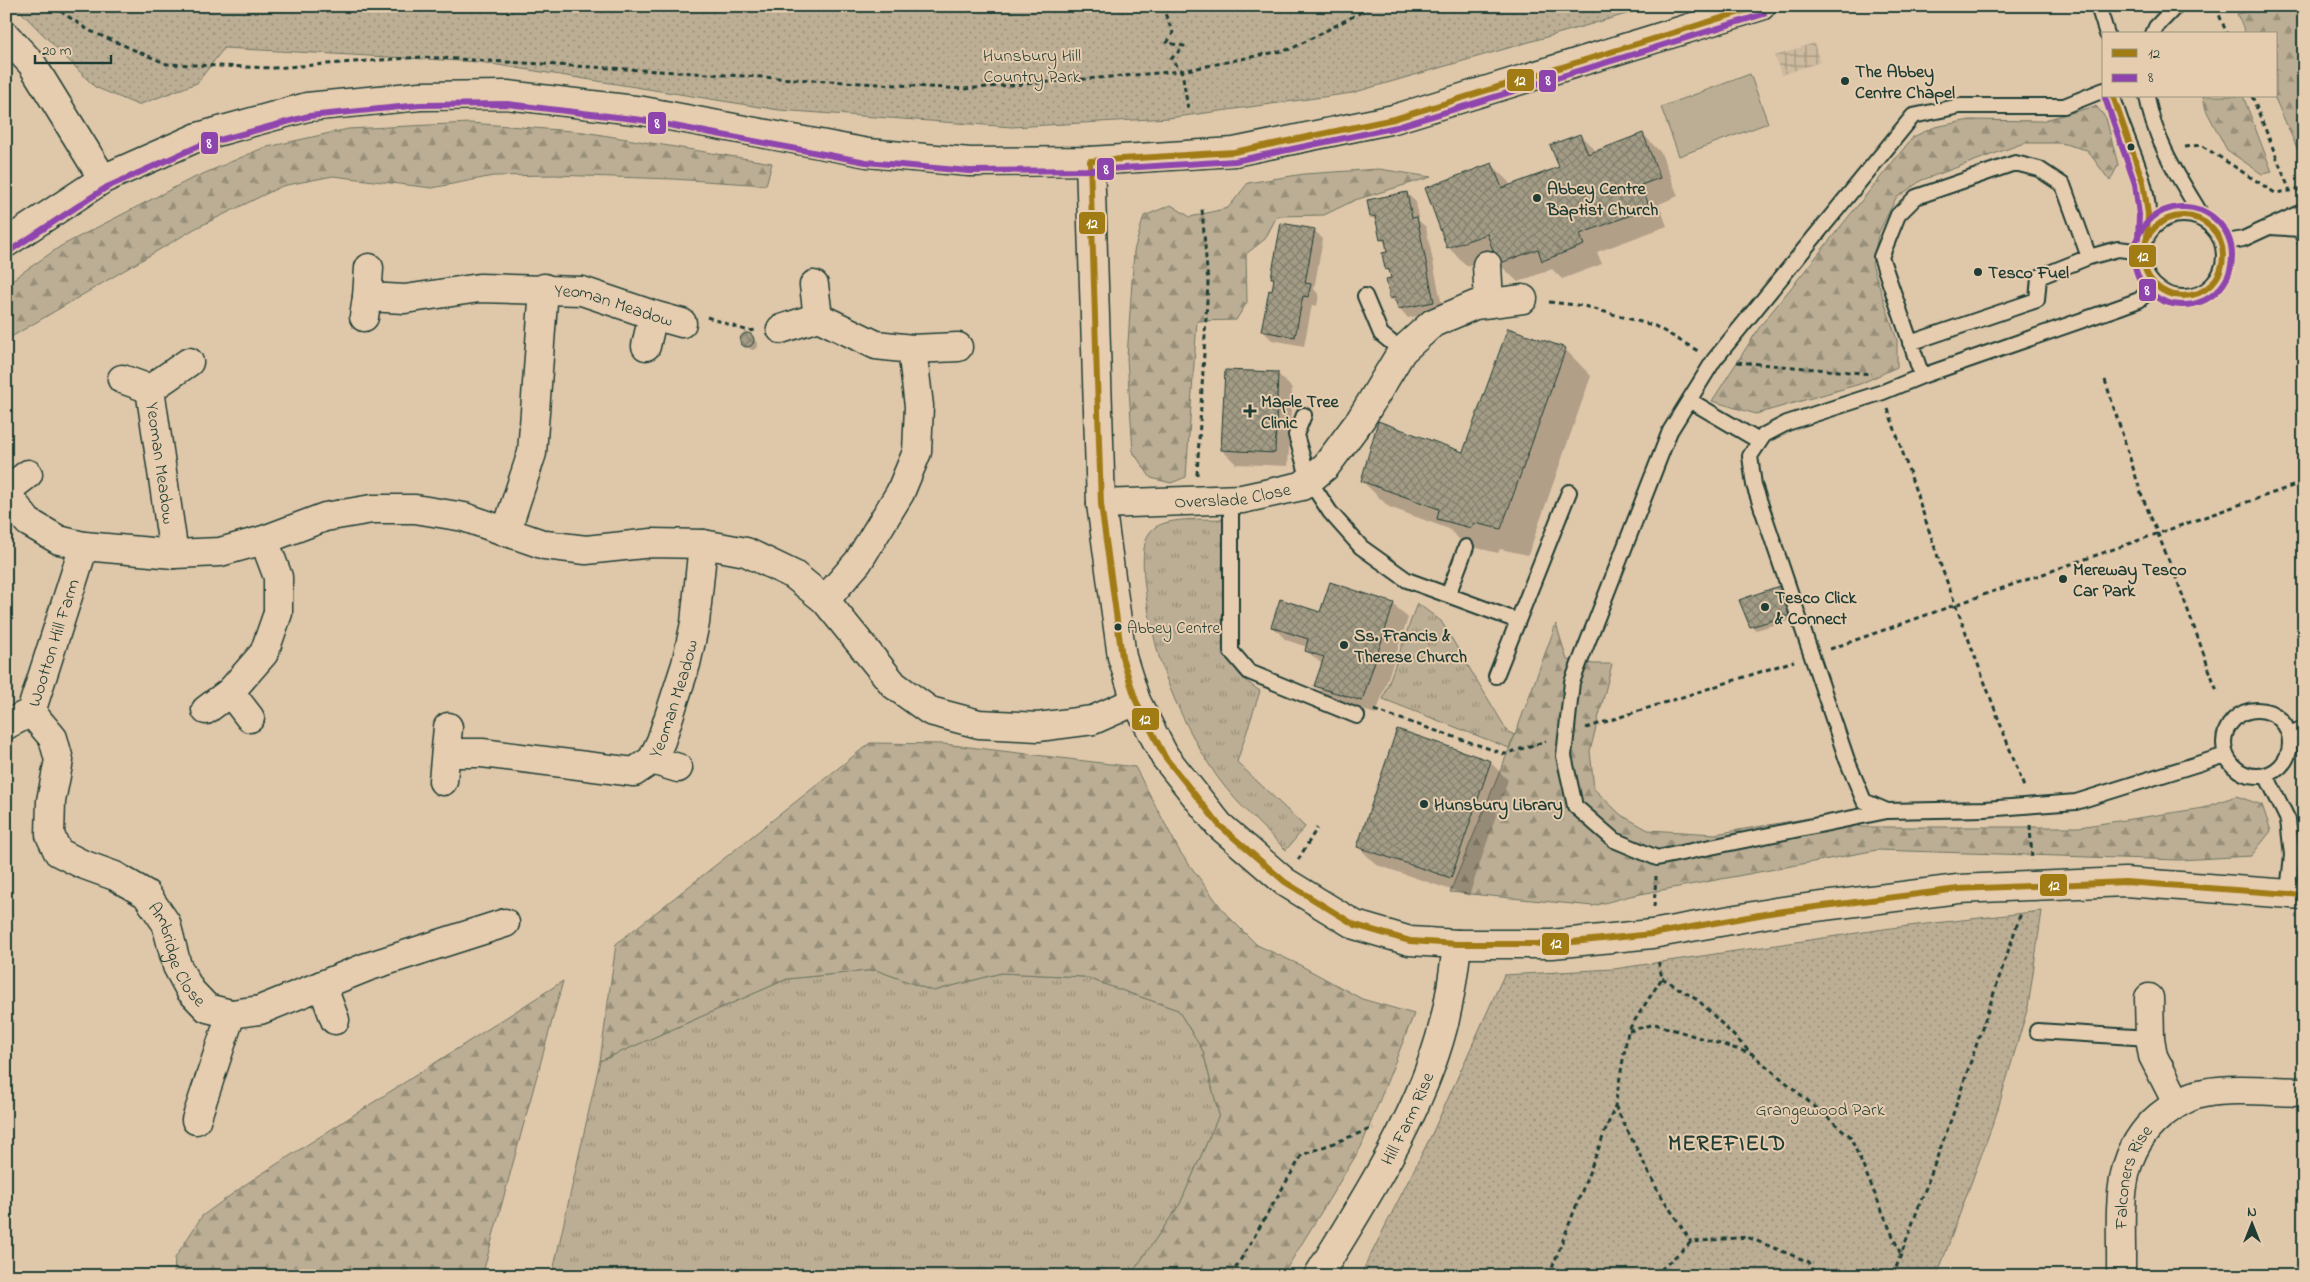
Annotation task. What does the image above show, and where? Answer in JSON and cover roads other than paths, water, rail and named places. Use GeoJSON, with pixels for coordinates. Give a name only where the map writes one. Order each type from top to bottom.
{"type":"FeatureCollection","features":[{"type":"Feature","properties":{"kind":"street"},"geometry":{"type":"LineString","coordinates":[[6,243],[102,179],[198,137],[307,107],[420,96],[507,95],[643,111],[868,153],[970,162],[1090,161],[1234,152],[1394,119],[1762,6]]}},
{"type":"Feature","properties":{"kind":"street"},"geometry":{"type":"LineString","coordinates":[[6,36],[32,64],[102,179]]}},
{"type":"Feature","properties":{"kind":"street"},"geometry":{"type":"LineString","coordinates":[[1090,161],[1101,504],[1122,657],[1136,701],[1165,757],[1218,825],[1285,882],[1355,925],[1410,941],[1457,944],[1552,944],[1652,934],[1776,912],[1958,889],[2125,882],[2296,894]]}},
{"type":"Feature","properties":{"kind":"street"},"geometry":{"type":"LineString","coordinates":[[1486,265],[1489,303]]}},
{"type":"Feature","properties":{"kind":"street","name":"Yeoman Meadow"},"geometry":{"type":"LineString","coordinates":[[370,268],[366,307],[479,288],[544,288],[582,291],[682,323]]}},
{"type":"Feature","properties":{"kind":"street"},"geometry":{"type":"LineString","coordinates":[[814,285],[818,317]]}},
{"type":"Feature","properties":{"kind":"street","name":"Yeoman Meadow"},"geometry":{"type":"LineString","coordinates":[[506,532],[532,453],[544,288]]}},
{"type":"Feature","properties":{"kind":"street","name":"Overslade Close"},"geometry":{"type":"LineString","coordinates":[[1101,504],[1231,499],[1302,486],[1326,466],[1361,419],[1402,351],[1433,323],[1475,305],[1523,299]]}},
{"type":"Feature","properties":{"kind":"street"},"geometry":{"type":"LineString","coordinates":[[646,346],[653,315]]}},
{"type":"Feature","properties":{"kind":"street"},"geometry":{"type":"LineString","coordinates":[[781,329],[818,317],[876,345],[912,349],[958,347]]}},
{"type":"Feature","properties":{"kind":"street"},"geometry":{"type":"LineString","coordinates":[[825,600],[858,562],[900,493],[917,452],[919,406],[912,349]]}},
{"type":"Feature","properties":{"kind":"street","name":"Yeoman Meadow"},"geometry":{"type":"LineString","coordinates":[[174,554],[150,389],[189,362]]}},
{"type":"Feature","properties":{"kind":"street"},"geometry":{"type":"LineString","coordinates":[[122,379],[150,389]]}},
{"type":"Feature","properties":{"kind":"street"},"geometry":{"type":"LineString","coordinates":[[28,474],[6,492],[28,522],[59,540],[84,546],[174,554],[220,552],[264,540],[325,517],[372,509],[415,509],[464,517],[545,545],[586,550],[652,543],[703,544],[746,552],[794,575],[825,600],[894,685],[930,711],[979,724],[1038,727],[1093,720],[1136,701]]}},
{"type":"Feature","properties":{"kind":"street"},"geometry":{"type":"LineString","coordinates":[[206,710],[230,692],[264,653],[278,613],[278,577],[264,540]]}},
{"type":"Feature","properties":{"kind":"street","name":"Yeoman Meadow"},"geometry":{"type":"LineString","coordinates":[[443,780],[447,740],[482,753],[634,772],[652,760],[661,741],[686,664],[695,624],[703,544]]}},
{"type":"Feature","properties":{"kind":"street","name":"Wootton Hill Farm"},"geometry":{"type":"LineString","coordinates":[[6,725],[31,712],[84,546]]}},
{"type":"Feature","properties":{"kind":"street"},"geometry":{"type":"LineString","coordinates":[[230,692],[250,718]]}},
{"type":"Feature","properties":{"kind":"street","name":"Ambridge Close"},"geometry":{"type":"LineString","coordinates":[[31,712],[53,738],[59,760],[51,801],[50,835],[58,852],[82,864],[115,876],[146,894],[166,923],[176,966],[190,990],[207,1008],[231,1014],[260,1010],[367,966],[505,923]]}},
{"type":"Feature","properties":{"kind":"street"},"geometry":{"type":"LineString","coordinates":[[652,760],[678,768]]}},
{"type":"Feature","properties":{"kind":"street","name":"Hill Farm Rise"},"geometry":{"type":"LineString","coordinates":[[1318,1276],[1396,1141],[1425,1078],[1442,1028],[1453,978],[1457,944]]}},
{"type":"Feature","properties":{"kind":"street"},"geometry":{"type":"LineString","coordinates":[[322,985],[335,1020]]}},
{"type":"Feature","properties":{"kind":"street"},"geometry":{"type":"LineString","coordinates":[[2149,998],[2150,1038],[2153,1056],[2178,1103]]}},
{"type":"Feature","properties":{"kind":"street"},"geometry":{"type":"LineString","coordinates":[[196,1120],[231,1014]]}},
{"type":"Feature","properties":{"kind":"street","name":"Falconers Rise"},"geometry":{"type":"LineString","coordinates":[[2121,1269],[2122,1184],[2127,1164],[2138,1139],[2152,1123],[2178,1103],[2204,1093],[2304,1092]]}},
{"type":"Feature","properties":{"kind":"lane"},"geometry":{"type":"LineString","coordinates":[[2098,6],[2106,32]]}},
{"type":"Feature","properties":{"kind":"lane"},"geometry":{"type":"LineString","coordinates":[[2154,32],[2156,27],[2176,6]]}},
{"type":"Feature","properties":{"kind":"lane"},"geometry":{"type":"LineString","coordinates":[[2102,91],[2064,106],[1960,106],[1913,116],[1714,360],[1670,431],[1572,682],[1564,756],[1575,806],[1614,840],[1657,858],[1887,811],[1985,810],[2076,802],[2226,755]]}},
{"type":"Feature","properties":{"kind":"lane"},"geometry":{"type":"LineString","coordinates":[[2114,98],[2141,178],[2148,210],[2144,264],[2148,276],[2155,286],[2166,293],[2179,297],[2193,296],[2205,290],[2215,281],[2222,270],[2224,257],[2222,243],[2218,234],[2205,221],[2164,151],[2149,109],[2147,98]]}},
{"type":"Feature","properties":{"kind":"lane"},"geometry":{"type":"LineString","coordinates":[[1922,376],[1881,257],[1898,215],[1916,197],[2015,163],[2039,168],[2063,185],[2089,257]]}},
{"type":"Feature","properties":{"kind":"lane"},"geometry":{"type":"LineString","coordinates":[[2222,243],[2243,239],[2304,211]]}},
{"type":"Feature","properties":{"kind":"lane"},"geometry":{"type":"LineString","coordinates":[[2145,245],[2153,229],[2172,217],[2194,217],[2205,221]]}},
{"type":"Feature","properties":{"kind":"lane"},"geometry":{"type":"LineString","coordinates":[[2269,227],[2300,229],[2304,238]]}},
{"type":"Feature","properties":{"kind":"lane"},"geometry":{"type":"LineString","coordinates":[[1910,343],[2037,300],[2039,277],[2089,257],[2118,249],[2145,245]]}},
{"type":"Feature","properties":{"kind":"lane"},"geometry":{"type":"LineString","coordinates":[[1887,811],[1864,801],[1847,760],[1754,485],[1750,456],[1764,435],[1787,424],[1883,392],[1922,376],[2139,300],[2155,286]]}},
{"type":"Feature","properties":{"kind":"lane"},"geometry":{"type":"LineString","coordinates":[[1365,296],[1381,334],[1402,351]]}},
{"type":"Feature","properties":{"kind":"lane"},"geometry":{"type":"LineString","coordinates":[[1689,400],[1760,441]]}},
{"type":"Feature","properties":{"kind":"lane"},"geometry":{"type":"LineString","coordinates":[[1304,414],[1296,435],[1309,480],[1330,512],[1361,547],[1406,580],[1518,620]]}},
{"type":"Feature","properties":{"kind":"lane"},"geometry":{"type":"LineString","coordinates":[[1496,676],[1569,492]]}},
{"type":"Feature","properties":{"kind":"lane"},"geometry":{"type":"LineString","coordinates":[[1231,499],[1231,651],[1249,672],[1357,716]]}},
{"type":"Feature","properties":{"kind":"lane"},"geometry":{"type":"LineString","coordinates":[[1448,595],[1466,547]]}},
{"type":"Feature","properties":{"kind":"lane"},"geometry":{"type":"LineString","coordinates":[[2246,711],[2268,711],[2277,716],[2290,734],[2291,744],[2286,759],[2276,771],[2266,775],[2256,776],[2238,770],[2230,764],[2226,755],[2224,744],[2230,724],[2237,716],[2246,711]]}},
{"type":"Feature","properties":{"kind":"lane"},"geometry":{"type":"LineString","coordinates":[[2290,734],[2304,728]]}},
{"type":"Feature","properties":{"kind":"lane"},"geometry":{"type":"LineString","coordinates":[[2266,775],[2288,820],[2296,894]]}},
{"type":"Feature","properties":{"kind":"lane"},"geometry":{"type":"LineString","coordinates":[[2037,1031],[2150,1038]]}},
{"type":"Feature","properties":{"kind":"place","name":"The Abbey Centre Chapel"},"geometry":{"type":"Point","coordinates":[1845,81]}},
{"type":"Feature","properties":{"kind":"place","name":"Abbey Centre Baptist Church"},"geometry":{"type":"Point","coordinates":[1537,198]}},
{"type":"Feature","properties":{"kind":"place","name":"Tesco Fuel"},"geometry":{"type":"Point","coordinates":[1978,272]}},
{"type":"Feature","properties":{"kind":"place","name":"Maple Tree Clinic"},"geometry":{"type":"Point","coordinates":[1250,411]}},
{"type":"Feature","properties":{"kind":"place","name":"Mereway Tesco Car Park"},"geometry":{"type":"Point","coordinates":[2063,579]}},
{"type":"Feature","properties":{"kind":"place","name":"Tesco Click & Connect"},"geometry":{"type":"Point","coordinates":[1765,607]}},
{"type":"Feature","properties":{"kind":"place","name":"Abbey Centre"},"geometry":{"type":"Point","coordinates":[1118,627]}},
{"type":"Feature","properties":{"kind":"place","name":"Ss. Francis & Therese Church"},"geometry":{"type":"Point","coordinates":[1344,645]}},
{"type":"Feature","properties":{"kind":"place","name":"Hunsbury Library"},"geometry":{"type":"Point","coordinates":[1424,804]}},
{"type":"Feature","properties":{"kind":"district","name":"MEREFIELD"},"geometry":{"type":"Point","coordinates":[1727,1142]}},
{"type":"Feature","properties":{"kind":"park label","name":"Hunsbury Hill Country Park"},"geometry":{"type":"Point","coordinates":[1032,65]}},
{"type":"Feature","properties":{"kind":"park label","name":"Grangewood Park"},"geometry":{"type":"Point","coordinates":[1820,1109]}}]}
